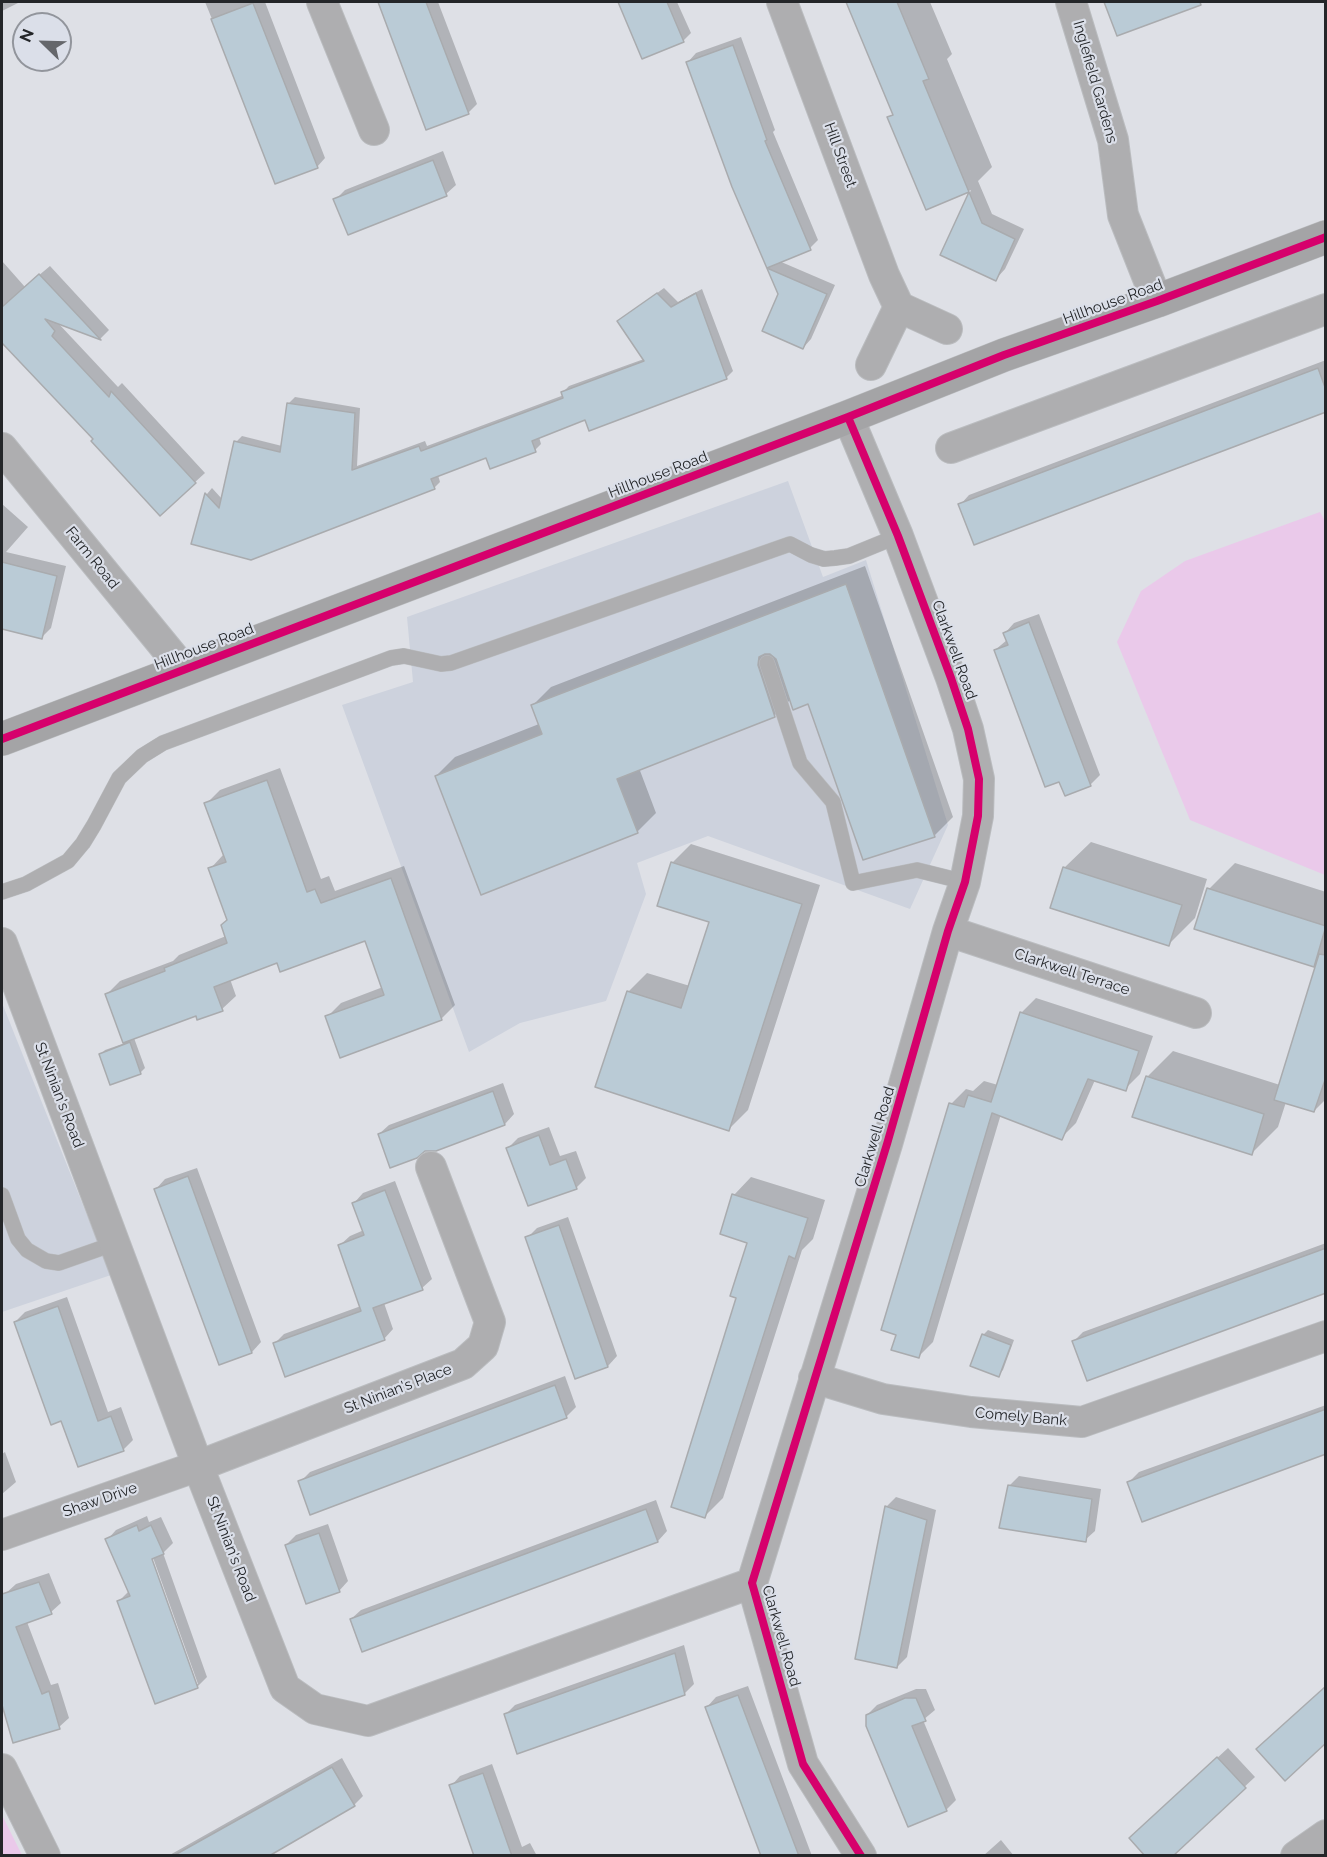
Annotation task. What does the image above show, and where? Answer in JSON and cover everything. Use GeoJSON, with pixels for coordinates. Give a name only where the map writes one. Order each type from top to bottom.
{"type":"FeatureCollection","features":[{"type":"Feature","properties":{"kind":"street"},"geometry":{"type":"LineString","coordinates":[[322,2],[374,130]]}},
{"type":"Feature","properties":{"kind":"street","name":"Hill Street"},"geometry":{"type":"LineString","coordinates":[[782,2],[880,264],[899,307]]}},
{"type":"Feature","properties":{"kind":"street","name":"Inglefield Gardens"},"geometry":{"type":"LineString","coordinates":[[1071,2],[1113,140],[1123,215],[1157,301]]}},
{"type":"Feature","properties":{"kind":"street","name":"Hillhouse Road"},"geometry":{"type":"LineString","coordinates":[[2,739],[1005,355],[1326,237]]}},
{"type":"Feature","properties":{"kind":"street"},"geometry":{"type":"LineString","coordinates":[[871,365],[899,307],[947,329]]}},
{"type":"Feature","properties":{"kind":"street"},"geometry":{"type":"LineString","coordinates":[[951,448],[1326,309]]}},
{"type":"Feature","properties":{"kind":"street","name":"Clarkwell Road"},"geometry":{"type":"LineString","coordinates":[[848,417],[898,536],[968,729],[979,779],[978,816],[965,882],[752,1583],[803,1764],[861,1856]]}},
{"type":"Feature","properties":{"kind":"street","name":"Farm Road"},"geometry":{"type":"LineString","coordinates":[[2,448],[183,669]]}},
{"type":"Feature","properties":{"kind":"street","name":"Clarkwell Terrace"},"geometry":{"type":"LineString","coordinates":[[948,932],[1196,1013]]}},
{"type":"Feature","properties":{"kind":"street","name":"St Ninian's Road"},"geometry":{"type":"LineString","coordinates":[[3,950],[198,1466],[285,1688],[315,1709],[368,1721],[752,1583]]}},
{"type":"Feature","properties":{"kind":"street","name":"St Ninian's Place"},"geometry":{"type":"LineString","coordinates":[[198,1466],[463,1364],[483,1346],[490,1322],[431,1167]]}},
{"type":"Feature","properties":{"kind":"street","name":"Comely Bank"},"geometry":{"type":"LineString","coordinates":[[814,1378],[882,1399],[971,1412],[1082,1422],[1326,1336]]}},
{"type":"Feature","properties":{"kind":"street","name":"Shaw Drive"},"geometry":{"type":"LineString","coordinates":[[2,1535],[198,1466]]}},
{"type":"Feature","properties":{"kind":"street"},"geometry":{"type":"LineString","coordinates":[[2,1769],[45,1856]]}},
{"type":"Feature","properties":{"kind":"street"},"geometry":{"type":"LineString","coordinates":[[1296,1856],[1326,1835]]}},
{"type":"Feature","properties":{"kind":"lane"},"geometry":{"type":"LineString","coordinates":[[2,892],[26,884],[68,861],[83,843],[119,778],[142,756],[163,743],[391,658],[404,656],[441,664],[451,663],[790,543],[811,555],[824,559],[849,556],[898,536]]}},
{"type":"Feature","properties":{"kind":"lane"},"geometry":{"type":"LineString","coordinates":[[766,663],[800,763],[833,802],[853,883],[917,870],[965,882]]}},
{"type":"Feature","properties":{"kind":"lane"},"geometry":{"type":"LineString","coordinates":[[2,1195],[18,1239],[27,1250],[46,1261],[59,1263],[116,1244]]}},
{"type":"Feature","properties":{"kind":"shaded area"},"geometry":{"type":"Polygon","coordinates":[[[788,481],[823,577],[866,560],[948,825],[910,909],[708,836],[637,863],[646,894],[606,1001],[520,1023],[469,1052],[342,705],[413,682],[407,617],[788,481]]]}},
{"type":"Feature","properties":{"kind":"shaded area"},"geometry":{"type":"Polygon","coordinates":[[[1320,512],[1326,523],[1325,875],[1190,820],[1117,642],[1141,591],[1185,561],[1320,512]]]}},
{"type":"Feature","properties":{"kind":"shaded area"},"geometry":{"type":"Polygon","coordinates":[[[2,1003],[111,1275],[2,1312],[2,1003]]]}},
{"type":"Feature","properties":{"kind":"shaded area"},"geometry":{"type":"Polygon","coordinates":[[[2,1815],[22,1855],[2,1855],[2,1815]]]}},
{"type":"Feature","properties":{"kind":"building"},"geometry":{"type":"Polygon","coordinates":[[[378,2],[426,2],[469,114],[426,130],[378,2]]]}},
{"type":"Feature","properties":{"kind":"building"},"geometry":{"type":"Polygon","coordinates":[[[618,2],[667,2],[684,42],[642,59],[618,2]]]}},
{"type":"Feature","properties":{"kind":"building"},"geometry":{"type":"Polygon","coordinates":[[[846,2],[897,2],[929,79],[923,81],[969,192],[926,210],[887,117],[893,115],[846,2]]]}},
{"type":"Feature","properties":{"kind":"building"},"geometry":{"type":"Polygon","coordinates":[[[1104,2],[1200,2],[1201,5],[1117,36],[1104,2]]]}},
{"type":"Feature","properties":{"kind":"building"},"geometry":{"type":"Polygon","coordinates":[[[253,3],[318,168],[275,184],[211,19],[253,3]]]}},
{"type":"Feature","properties":{"kind":"building"},"geometry":{"type":"Polygon","coordinates":[[[733,45],[767,140],[765,141],[811,250],[767,268],[827,294],[803,349],[762,331],[778,294],[732,187],[686,62],[733,45]]]}},
{"type":"Feature","properties":{"kind":"building"},"geometry":{"type":"Polygon","coordinates":[[[433,160],[447,196],[348,235],[333,199],[433,160]]]}},
{"type":"Feature","properties":{"kind":"building"},"geometry":{"type":"Polygon","coordinates":[[[969,192],[982,223],[1015,239],[996,281],[940,255],[969,192]]]}},
{"type":"Feature","properties":{"kind":"building"},"geometry":{"type":"Polygon","coordinates":[[[39,274],[101,340],[45,319],[55,331],[52,336],[109,397],[111,391],[196,483],[160,516],[91,441],[93,439],[2,343],[2,307],[39,274]]]}},
{"type":"Feature","properties":{"kind":"building"},"geometry":{"type":"Polygon","coordinates":[[[657,293],[671,307],[696,293],[727,379],[589,431],[585,420],[532,441],[536,452],[490,469],[486,458],[431,479],[435,489],[251,560],[191,544],[205,493],[219,508],[234,441],[280,452],[287,403],[355,413],[352,470],[419,446],[421,451],[563,398],[561,392],[644,361],[617,321],[657,293]]]}},
{"type":"Feature","properties":{"kind":"building"},"geometry":{"type":"Polygon","coordinates":[[[1318,368],[1326,390],[1326,412],[974,545],[958,504],[1318,368]]]}},
{"type":"Feature","properties":{"kind":"building"},"geometry":{"type":"Polygon","coordinates":[[[2,562],[57,576],[42,639],[2,629],[2,562]]]}},
{"type":"Feature","properties":{"kind":"building"},"geometry":{"type":"Polygon","coordinates":[[[846,584],[935,837],[863,860],[808,704],[793,710],[776,659],[770,654],[765,654],[759,657],[758,665],[775,717],[617,779],[638,833],[481,895],[435,776],[542,734],[531,705],[846,584]]]}},
{"type":"Feature","properties":{"kind":"building"},"geometry":{"type":"Polygon","coordinates":[[[1029,622],[1091,786],[1065,796],[1059,782],[1045,787],[994,650],[1008,645],[1003,633],[1029,622]]]}},
{"type":"Feature","properties":{"kind":"building"},"geometry":{"type":"Polygon","coordinates":[[[267,780],[307,892],[315,889],[321,903],[391,878],[442,1020],[340,1058],[325,1016],[384,995],[365,941],[280,972],[277,963],[214,987],[223,1011],[197,1020],[196,1016],[123,1043],[105,994],[165,971],[164,968],[227,943],[221,925],[227,920],[208,868],[226,862],[204,803],[267,780]]]}},
{"type":"Feature","properties":{"kind":"building"},"geometry":{"type":"Polygon","coordinates":[[[671,862],[802,904],[729,1131],[595,1087],[627,991],[681,1008],[709,922],[657,906],[671,862]]]}},
{"type":"Feature","properties":{"kind":"building"},"geometry":{"type":"Polygon","coordinates":[[[1063,867],[1182,905],[1169,946],[1050,908],[1063,867]]]}},
{"type":"Feature","properties":{"kind":"building"},"geometry":{"type":"Polygon","coordinates":[[[1207,888],[1326,926],[1314,967],[1194,929],[1207,888]]]}},
{"type":"Feature","properties":{"kind":"building"},"geometry":{"type":"Polygon","coordinates":[[[1319,954],[1326,955],[1326,1077],[1314,1112],[1274,1100],[1319,954]]]}},
{"type":"Feature","properties":{"kind":"building"},"geometry":{"type":"Polygon","coordinates":[[[1020,1012],[1139,1051],[1126,1091],[1088,1079],[1062,1140],[992,1113],[919,1358],[891,1350],[896,1335],[881,1330],[949,1103],[964,1107],[968,1095],[991,1102],[1020,1012]]]}},
{"type":"Feature","properties":{"kind":"building"},"geometry":{"type":"Polygon","coordinates":[[[130,1042],[141,1074],[110,1085],[99,1054],[130,1042]]]}},
{"type":"Feature","properties":{"kind":"building"},"geometry":{"type":"Polygon","coordinates":[[[1146,1076],[1264,1114],[1252,1155],[1132,1117],[1146,1076]]]}},
{"type":"Feature","properties":{"kind":"building"},"geometry":{"type":"Polygon","coordinates":[[[493,1091],[505,1125],[436,1151],[425,1151],[417,1158],[390,1168],[378,1134],[493,1091]]]}},
{"type":"Feature","properties":{"kind":"building"},"geometry":{"type":"Polygon","coordinates":[[[539,1135],[550,1165],[566,1159],[577,1189],[528,1206],[506,1148],[539,1135]]]}},
{"type":"Feature","properties":{"kind":"building"},"geometry":{"type":"Polygon","coordinates":[[[188,1176],[252,1353],[219,1365],[154,1189],[188,1176]]]}},
{"type":"Feature","properties":{"kind":"building"},"geometry":{"type":"Polygon","coordinates":[[[385,1190],[423,1290],[373,1308],[385,1340],[285,1377],[273,1343],[361,1311],[338,1245],[364,1235],[352,1203],[385,1190]]]}},
{"type":"Feature","properties":{"kind":"building"},"geometry":{"type":"Polygon","coordinates":[[[732,1194],[808,1218],[795,1259],[789,1256],[705,1518],[671,1507],[736,1298],[730,1296],[747,1243],[720,1234],[732,1194]]]}},
{"type":"Feature","properties":{"kind":"building"},"geometry":{"type":"Polygon","coordinates":[[[559,1225],[608,1367],[575,1379],[525,1237],[559,1225]]]}},
{"type":"Feature","properties":{"kind":"building"},"geometry":{"type":"Polygon","coordinates":[[[1326,1248],[1326,1293],[1087,1381],[1072,1341],[1326,1248]]]}},
{"type":"Feature","properties":{"kind":"building"},"geometry":{"type":"Polygon","coordinates":[[[58,1306],[98,1421],[111,1416],[124,1451],[78,1467],[61,1421],[51,1425],[14,1322],[58,1306]]]}},
{"type":"Feature","properties":{"kind":"building"},"geometry":{"type":"Polygon","coordinates":[[[982,1334],[1011,1345],[999,1377],[970,1366],[982,1334]]]}},
{"type":"Feature","properties":{"kind":"building"},"geometry":{"type":"Polygon","coordinates":[[[555,1385],[567,1418],[310,1515],[298,1481],[555,1385]]]}},
{"type":"Feature","properties":{"kind":"building"},"geometry":{"type":"Polygon","coordinates":[[[1326,1409],[1326,1454],[1142,1522],[1127,1482],[1326,1409]]]}},
{"type":"Feature","properties":{"kind":"building"},"geometry":{"type":"Polygon","coordinates":[[[1008,1485],[1092,1499],[1086,1542],[999,1528],[1008,1485]]]}},
{"type":"Feature","properties":{"kind":"building"},"geometry":{"type":"Polygon","coordinates":[[[885,1506],[927,1520],[897,1668],[855,1659],[885,1506]]]}},
{"type":"Feature","properties":{"kind":"building"},"geometry":{"type":"Polygon","coordinates":[[[646,1509],[658,1542],[362,1652],[350,1619],[646,1509]]]}},
{"type":"Feature","properties":{"kind":"building"},"geometry":{"type":"Polygon","coordinates":[[[137,1525],[139,1531],[151,1525],[164,1554],[152,1559],[198,1688],[155,1704],[117,1601],[130,1596],[105,1539],[137,1525]]]}},
{"type":"Feature","properties":{"kind":"building"},"geometry":{"type":"Polygon","coordinates":[[[319,1533],[340,1592],[306,1604],[285,1545],[319,1533]]]}},
{"type":"Feature","properties":{"kind":"building"},"geometry":{"type":"Polygon","coordinates":[[[39,1582],[52,1614],[16,1627],[42,1694],[49,1691],[60,1729],[13,1743],[2,1705],[2,1594],[39,1582]]]}},
{"type":"Feature","properties":{"kind":"building"},"geometry":{"type":"Polygon","coordinates":[[[675,1653],[685,1695],[517,1754],[504,1714],[675,1653]]]}},
{"type":"Feature","properties":{"kind":"building"},"geometry":{"type":"Polygon","coordinates":[[[1326,1686],[1326,1743],[1285,1781],[1256,1749],[1326,1686]]]}},
{"type":"Feature","properties":{"kind":"building"},"geometry":{"type":"Polygon","coordinates":[[[738,1695],[799,1856],[761,1856],[705,1707],[738,1695]]]}},
{"type":"Feature","properties":{"kind":"building"},"geometry":{"type":"Polygon","coordinates":[[[905,1698],[916,1698],[926,1721],[912,1726],[947,1811],[908,1827],[866,1726],[866,1715],[905,1698]]]}},
{"type":"Feature","properties":{"kind":"building"},"geometry":{"type":"Polygon","coordinates":[[[1217,1757],[1246,1788],[1173,1856],[1145,1856],[1129,1838],[1217,1757]]]}},
{"type":"Feature","properties":{"kind":"building"},"geometry":{"type":"Polygon","coordinates":[[[332,1767],[355,1806],[269,1856],[173,1856],[332,1767]]]}},
{"type":"Feature","properties":{"kind":"building"},"geometry":{"type":"Polygon","coordinates":[[[483,1773],[512,1856],[474,1856],[449,1785],[483,1773]]]}},
{"type":"Feature","properties":{"kind":"cycle path"},"geometry":{"type":"LineString","coordinates":[[2,739],[848,417],[1004,355],[1157,301],[1326,237]]}},
{"type":"Feature","properties":{"kind":"cycle path"},"geometry":{"type":"LineString","coordinates":[[848,417],[898,536],[951,678],[968,729],[979,779],[978,816],[965,882],[948,931],[887,1144],[752,1583],[803,1764],[861,1856]]}}]}
